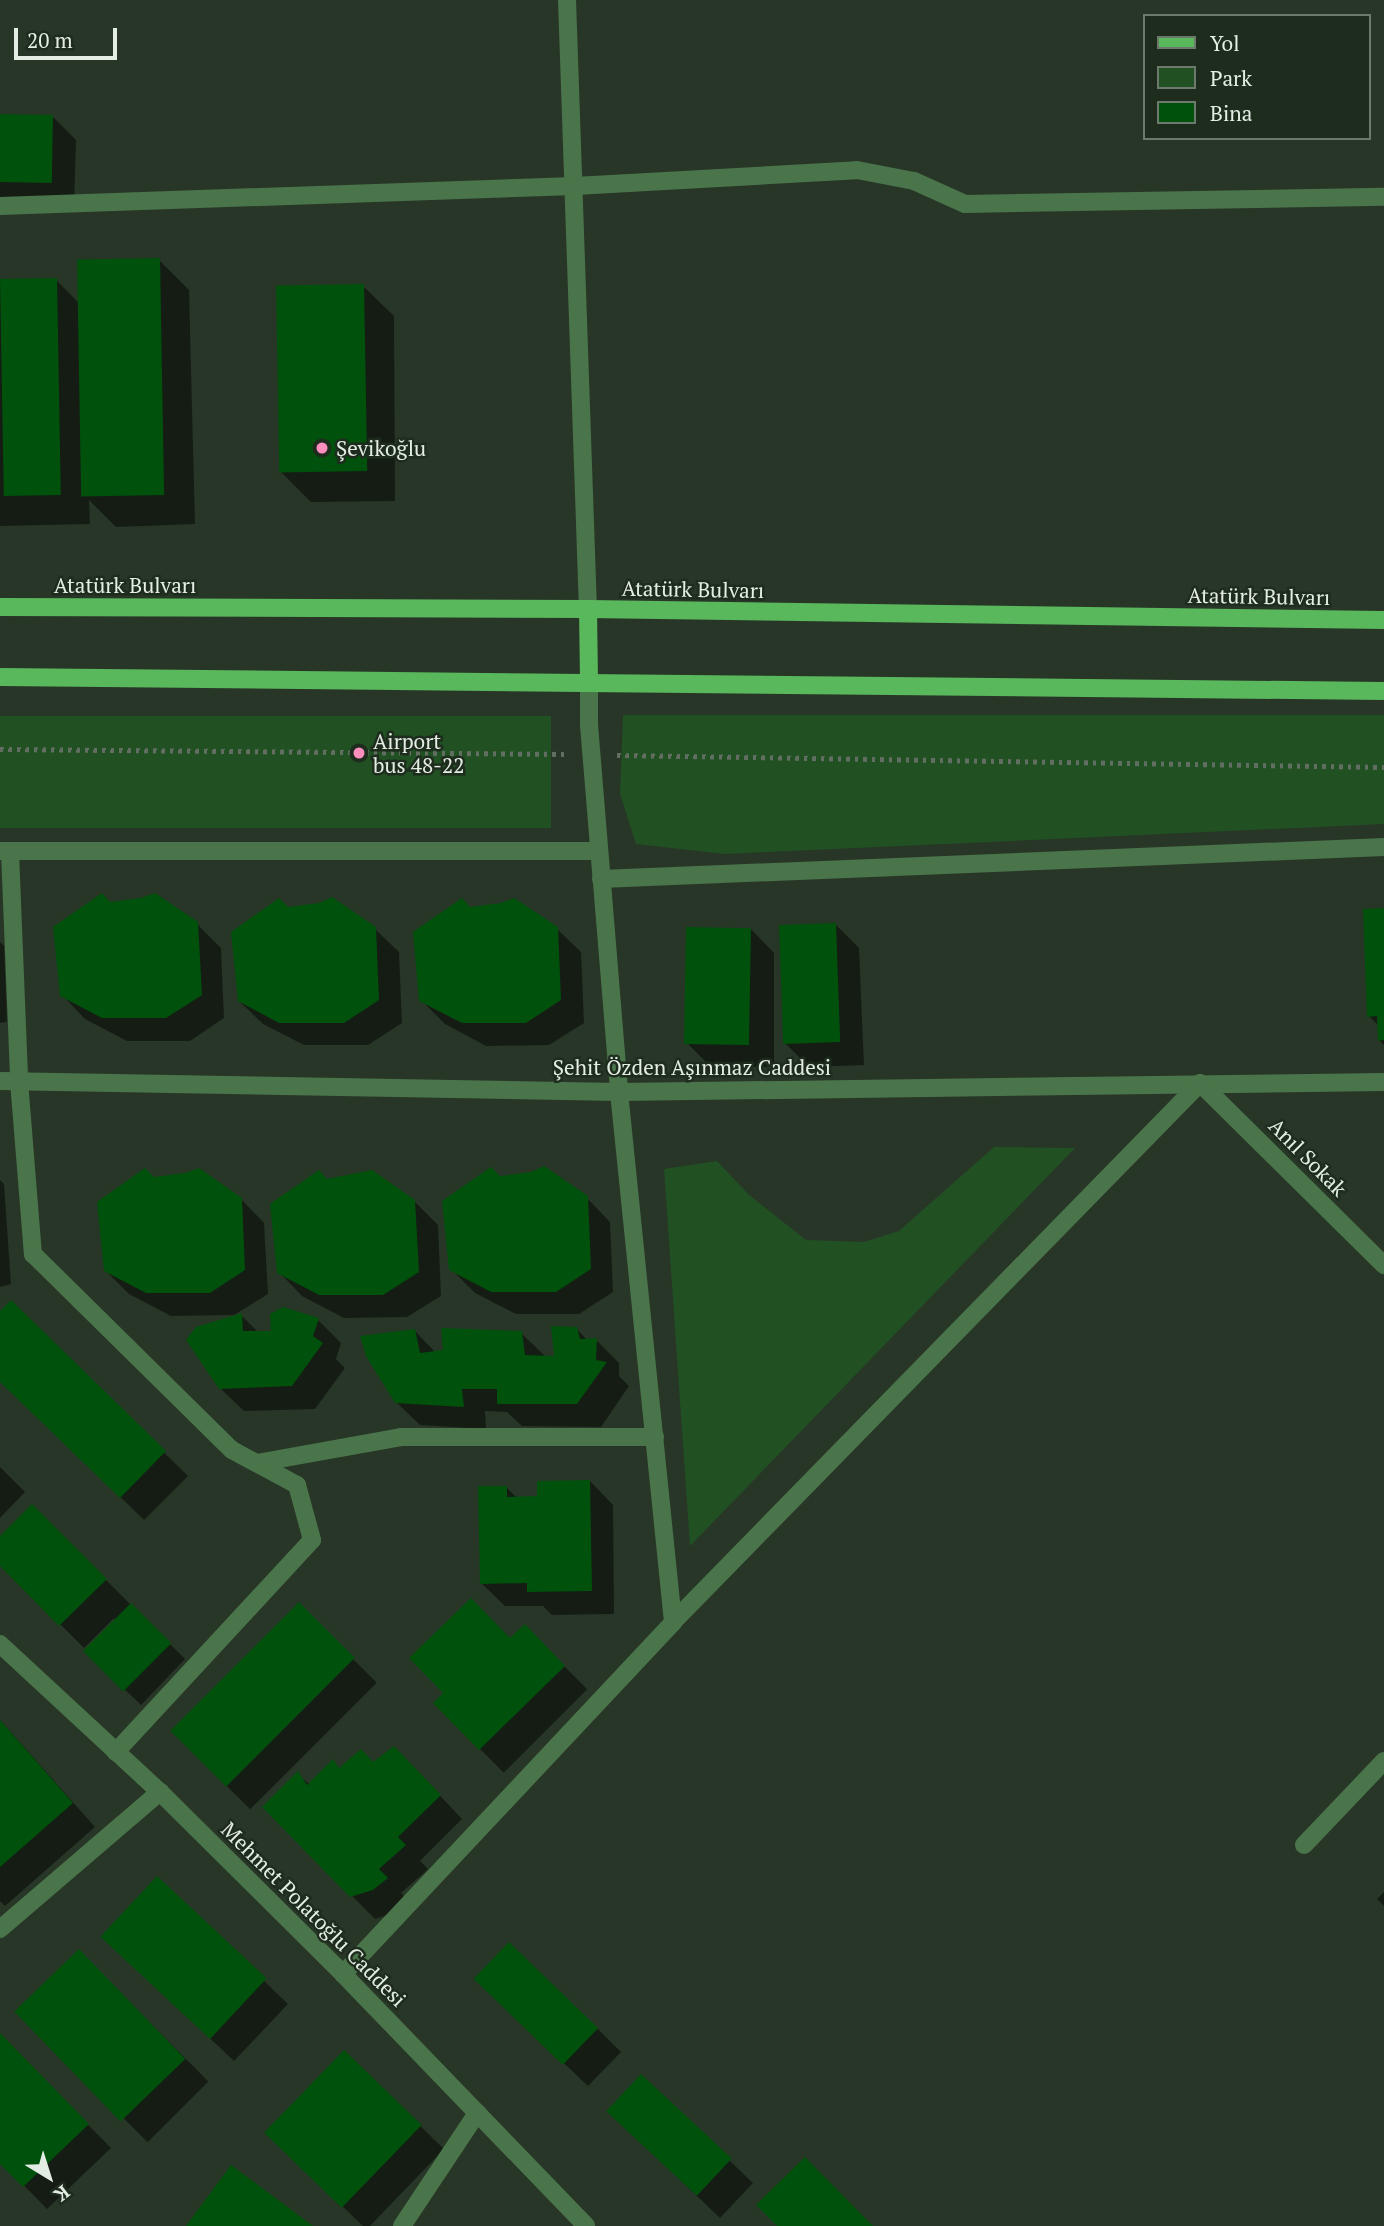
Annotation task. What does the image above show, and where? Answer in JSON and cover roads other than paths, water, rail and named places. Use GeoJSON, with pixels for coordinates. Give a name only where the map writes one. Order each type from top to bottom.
{"type":"FeatureCollection","features":[{"type":"Feature","properties":{"kind":"main road","name":"Atatürk Bulvarı"},"geometry":{"type":"LineString","coordinates":[[0,607],[588,609],[1384,620]]}},
{"type":"Feature","properties":{"kind":"main road"},"geometry":{"type":"LineString","coordinates":[[588,609],[589,682]]}},
{"type":"Feature","properties":{"kind":"main road"},"geometry":{"type":"LineString","coordinates":[[0,677],[1384,691]]}},
{"type":"Feature","properties":{"kind":"street"},"geometry":{"type":"LineString","coordinates":[[567,0],[588,609]]}},
{"type":"Feature","properties":{"kind":"street"},"geometry":{"type":"LineString","coordinates":[[0,206],[575,186],[857,170],[914,181],[965,204],[1384,197]]}},
{"type":"Feature","properties":{"kind":"street"},"geometry":{"type":"LineString","coordinates":[[589,682],[591,754],[620,1092],[673,1622]]}},
{"type":"Feature","properties":{"kind":"street"},"geometry":{"type":"LineString","coordinates":[[601,879],[1384,847]]}},
{"type":"Feature","properties":{"kind":"street"},"geometry":{"type":"LineString","coordinates":[[116,1752],[312,1540],[296,1485],[232,1450],[33,1254],[5,851],[599,851]]}},
{"type":"Feature","properties":{"kind":"street","name":"Şehit Özden Aşınmaz Caddesi"},"geometry":{"type":"LineString","coordinates":[[0,1081],[620,1092],[1384,1082]]}},
{"type":"Feature","properties":{"kind":"street"},"geometry":{"type":"LineString","coordinates":[[343,1974],[673,1622],[1200,1083]]}},
{"type":"Feature","properties":{"kind":"street","name":"Anıl Sokak"},"geometry":{"type":"LineString","coordinates":[[1200,1083],[1384,1265]]}},
{"type":"Feature","properties":{"kind":"street"},"geometry":{"type":"LineString","coordinates":[[257,1463],[401,1437],[655,1437]]}},
{"type":"Feature","properties":{"kind":"street","name":"Mehmet Polatoğlu Caddesi"},"geometry":{"type":"LineString","coordinates":[[0,1644],[160,1792],[343,1974],[586,2226]]}},
{"type":"Feature","properties":{"kind":"street"},"geometry":{"type":"LineString","coordinates":[[1304,1845],[1384,1761]]}},
{"type":"Feature","properties":{"kind":"street"},"geometry":{"type":"LineString","coordinates":[[0,1929],[160,1792]]}},
{"type":"Feature","properties":{"kind":"street"},"geometry":{"type":"LineString","coordinates":[[402,2226],[477,2113]]}},
{"type":"Feature","properties":{"kind":"place","name":"Şevikoğlu"},"geometry":{"type":"Point","coordinates":[322,448]}},
{"type":"Feature","properties":{"kind":"place","name":"Airport bus 48-22"},"geometry":{"type":"Point","coordinates":[359,753]}}]}
